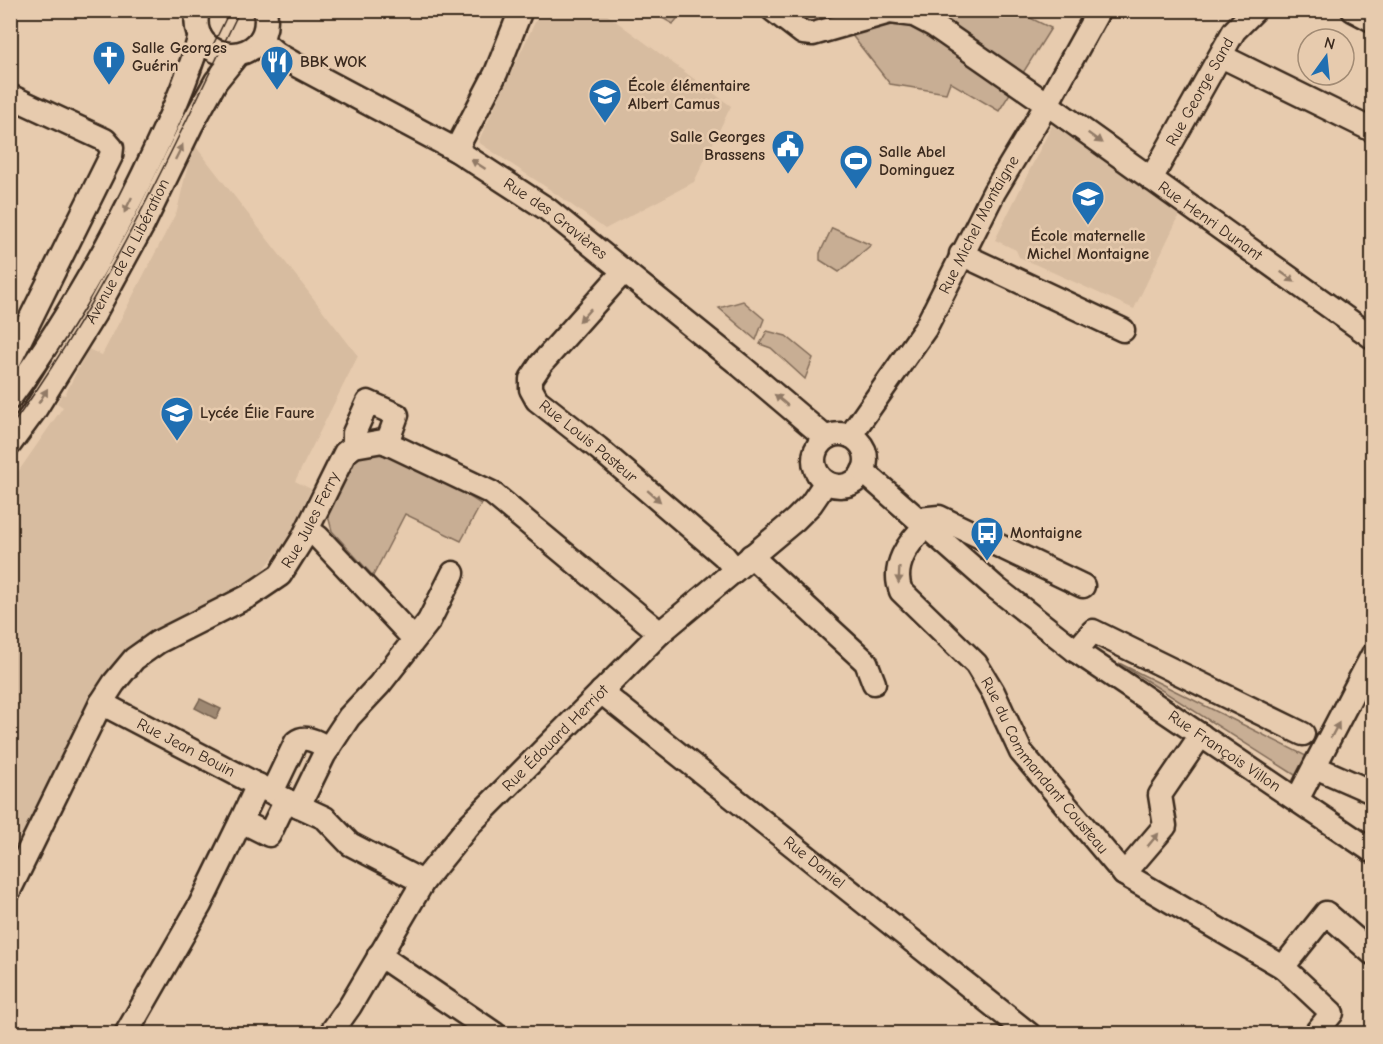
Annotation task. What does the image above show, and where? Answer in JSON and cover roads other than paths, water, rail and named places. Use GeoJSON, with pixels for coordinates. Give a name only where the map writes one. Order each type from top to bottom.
{"type":"FeatureCollection","features":[{"type":"Feature","properties":{"kind":"street"},"geometry":{"type":"LineString","coordinates":[[260,40],[265,30],[265,10]]}},
{"type":"Feature","properties":{"kind":"street"},"geometry":{"type":"LineString","coordinates":[[456,150],[496,73],[521,10]]}},
{"type":"Feature","properties":{"kind":"street","name":"Rue Henri Dunant"},"geometry":{"type":"LineString","coordinates":[[773,10],[803,33],[813,34],[890,12],[914,15],[1047,104],[1372,337]]}},
{"type":"Feature","properties":{"kind":"street","name":"Rue Michel Montaigne"},"geometry":{"type":"LineString","coordinates":[[850,436],[925,329],[994,192],[1047,104],[1099,10]]}},
{"type":"Feature","properties":{"kind":"street","name":"Rue George Sand"},"geometry":{"type":"LineString","coordinates":[[1151,179],[1234,31],[1255,10]]}},
{"type":"Feature","properties":{"kind":"street"},"geometry":{"type":"LineString","coordinates":[[1353,10],[1372,20]]}},
{"type":"Feature","properties":{"kind":"street"},"geometry":{"type":"LineString","coordinates":[[193,18],[211,48],[219,53],[238,54]]}},
{"type":"Feature","properties":{"kind":"street","name":"Avenue de la Libération"},"geometry":{"type":"LineString","coordinates":[[11,397],[74,304],[124,214],[171,118],[191,68],[193,18]]}},
{"type":"Feature","properties":{"kind":"street","name":"Avenue de la Libération"},"geometry":{"type":"LineString","coordinates":[[10,444],[35,410],[94,315],[143,225],[191,126],[216,81],[238,54],[254,47],[260,40]]}},
{"type":"Feature","properties":{"kind":"street","name":"Rue des Gravières"},"geometry":{"type":"LineString","coordinates":[[260,40],[277,54],[298,66],[456,150],[547,209],[826,438]]}},
{"type":"Feature","properties":{"kind":"street"},"geometry":{"type":"LineString","coordinates":[[1221,56],[1372,130]]}},
{"type":"Feature","properties":{"kind":"street"},"geometry":{"type":"LineString","coordinates":[[10,96],[105,140],[112,148],[111,156],[10,360]]}},
{"type":"Feature","properties":{"kind":"street"},"geometry":{"type":"LineString","coordinates":[[961,254],[1124,330]]}},
{"type":"Feature","properties":{"kind":"street","name":"Rue Louis Pasteur"},"geometry":{"type":"LineString","coordinates":[[624,271],[541,364],[531,379],[531,389],[537,400],[607,456],[724,556],[743,563]]}},
{"type":"Feature","properties":{"kind":"street"},"geometry":{"type":"LineString","coordinates":[[387,443],[397,415],[368,402],[354,433],[354,446],[383,441],[387,443],[492,493],[660,633]]}},
{"type":"Feature","properties":{"kind":"street"},"geometry":{"type":"LineString","coordinates":[[842,434],[850,436],[864,450],[866,457],[863,471],[858,478],[843,485],[826,482],[820,476],[814,460],[815,452],[826,438],[842,434]]}},
{"type":"Feature","properties":{"kind":"street","name":"Rue Jules Ferry"},"geometry":{"type":"LineString","coordinates":[[10,889],[101,703],[114,683],[134,659],[158,642],[249,596],[274,579],[288,564],[308,530],[345,453],[354,446]]}},
{"type":"Feature","properties":{"kind":"street","name":"Rue François Villon"},"geometry":{"type":"LineString","coordinates":[[863,471],[996,588],[1076,651],[1372,850]]}},
{"type":"Feature","properties":{"kind":"street","name":"Rue Édouard Herriot"},"geometry":{"type":"LineString","coordinates":[[330,1034],[350,1006],[423,882],[470,824],[660,633],[795,520],[811,504],[826,482]]}},
{"type":"Feature","properties":{"kind":"street"},"geometry":{"type":"LineString","coordinates":[[922,522],[939,517],[1083,586]]}},
{"type":"Feature","properties":{"kind":"street","name":"Rue du Commandant Cousteau"},"geometry":{"type":"LineString","coordinates":[[922,522],[899,564],[896,580],[901,591],[976,663],[993,692],[1021,752],[1124,874],[1283,967],[1332,1013],[1315,1034]]}},
{"type":"Feature","properties":{"kind":"street"},"geometry":{"type":"LineString","coordinates":[[308,530],[318,537],[414,639]]}},
{"type":"Feature","properties":{"kind":"street"},"geometry":{"type":"LineString","coordinates":[[743,563],[866,662],[874,683]]}},
{"type":"Feature","properties":{"kind":"street"},"geometry":{"type":"LineString","coordinates":[[129,1027],[201,905],[241,821],[279,796],[334,740],[349,717],[379,685],[429,621],[453,573]]}},
{"type":"Feature","properties":{"kind":"street"},"geometry":{"type":"LineString","coordinates":[[1076,651],[1093,631],[1303,734]]}},
{"type":"Feature","properties":{"kind":"street"},"geometry":{"type":"LineString","coordinates":[[1297,800],[1372,656]]}},
{"type":"Feature","properties":{"kind":"street","name":"Rue Daniel"},"geometry":{"type":"LineString","coordinates":[[601,692],[1029,1034]]}},
{"type":"Feature","properties":{"kind":"street","name":"Rue Jean Bouin"},"geometry":{"type":"LineString","coordinates":[[101,703],[325,818],[350,844],[423,882]]}},
{"type":"Feature","properties":{"kind":"street"},"geometry":{"type":"LineString","coordinates":[[1124,874],[1165,826],[1160,795],[1201,735]]}},
{"type":"Feature","properties":{"kind":"street"},"geometry":{"type":"LineString","coordinates":[[241,821],[269,835],[296,742],[307,738],[334,740]]}},
{"type":"Feature","properties":{"kind":"street"},"geometry":{"type":"LineString","coordinates":[[1315,767],[1372,792]]}},
{"type":"Feature","properties":{"kind":"street"},"geometry":{"type":"LineString","coordinates":[[1283,967],[1326,913],[1372,952]]}},
{"type":"Feature","properties":{"kind":"street"},"geometry":{"type":"LineString","coordinates":[[379,955],[495,1034]]}},
{"type":"Feature","properties":{"kind":"tram line"},"geometry":{"type":"LineString","coordinates":[[199,74],[230,10]]}},
{"type":"Feature","properties":{"kind":"tram line"},"geometry":{"type":"LineString","coordinates":[[10,428],[44,379],[106,277],[162,171],[240,10]]}},
{"type":"Feature","properties":{"kind":"place","name":"Salle Georges Guérin"},"geometry":{"type":"Point","coordinates":[109,86]}},
{"type":"Feature","properties":{"kind":"place","name":"BBK WOK"},"geometry":{"type":"Point","coordinates":[277,91]}},
{"type":"Feature","properties":{"kind":"place","name":"École élémentaire Albert Camus"},"geometry":{"type":"Point","coordinates":[605,124]}},
{"type":"Feature","properties":{"kind":"place","name":"Salle Georges Brassens"},"geometry":{"type":"Point","coordinates":[788,175]}},
{"type":"Feature","properties":{"kind":"place","name":"Salle Abel Dominguez"},"geometry":{"type":"Point","coordinates":[856,190]}},
{"type":"Feature","properties":{"kind":"place","name":"École maternelle Michel Montaigne"},"geometry":{"type":"Point","coordinates":[1088,226]}},
{"type":"Feature","properties":{"kind":"place","name":"Lycée Élie Faure"},"geometry":{"type":"Point","coordinates":[177,442]}},
{"type":"Feature","properties":{"kind":"place","name":"Montaigne"},"geometry":{"type":"Point","coordinates":[987,562]}}]}
